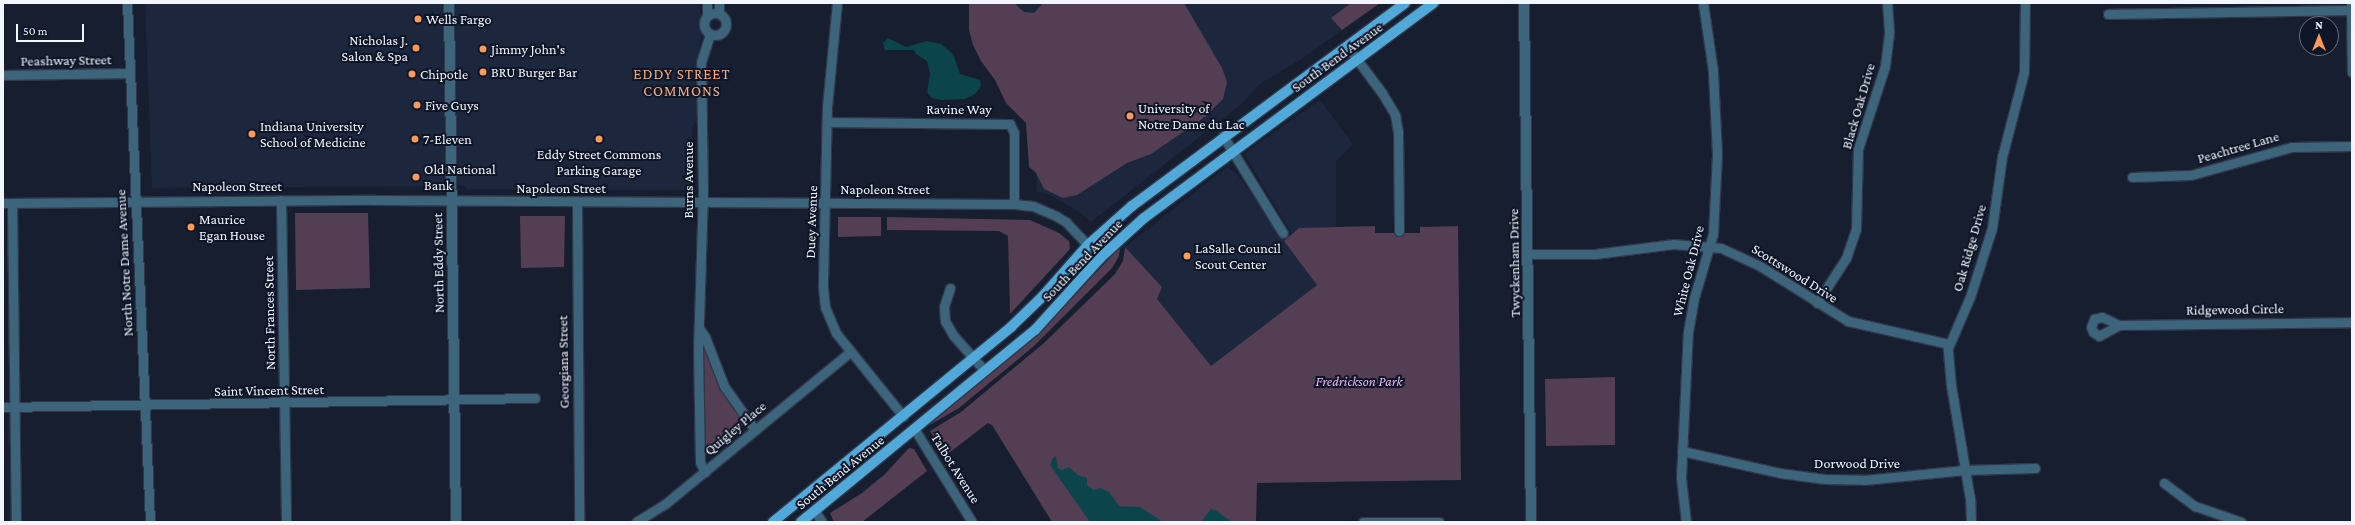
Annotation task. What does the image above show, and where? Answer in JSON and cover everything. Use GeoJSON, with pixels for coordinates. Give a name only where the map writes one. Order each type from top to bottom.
{"type":"FeatureCollection","features":[{"type":"Feature","properties":{"kind":"main road","name":"South Bend Avenue"},"geometry":{"type":"LineString","coordinates":[[773,522],[974,358],[1027,312],[1088,245],[1132,206],[1223,136],[1405,3]]}},
{"type":"Feature","properties":{"kind":"main road","name":"South Bend Avenue"},"geometry":{"type":"LineString","coordinates":[[801,522],[1035,330],[1100,258],[1144,218],[1434,3]]}},
{"type":"Feature","properties":{"kind":"street","name":"North Notre Dame Avenue"},"geometry":{"type":"LineString","coordinates":[[126,3],[150,522]]}},
{"type":"Feature","properties":{"kind":"street","name":"North Eddy Street"},"geometry":{"type":"LineString","coordinates":[[449,3],[456,522]]}},
{"type":"Feature","properties":{"kind":"street"},"geometry":{"type":"LineString","coordinates":[[707,3],[707,15],[703,24],[710,34],[719,34],[726,27],[725,20],[719,13],[719,3]]}},
{"type":"Feature","properties":{"kind":"street","name":"Duey Avenue"},"geometry":{"type":"LineString","coordinates":[[837,3],[827,122],[827,203],[823,288],[825,307],[829,321],[850,352],[903,416]]}},
{"type":"Feature","properties":{"kind":"street","name":"Twyckenham Drive"},"geometry":{"type":"LineString","coordinates":[[1524,3],[1531,522]]}},
{"type":"Feature","properties":{"kind":"street","name":"White Oak Drive"},"geometry":{"type":"LineString","coordinates":[[1686,522],[1681,494],[1688,332],[1694,298],[1710,246],[1716,203],[1717,134],[1713,71],[1703,3]]}},
{"type":"Feature","properties":{"kind":"street","name":"Black Oak Drive"},"geometry":{"type":"LineString","coordinates":[[1817,303],[1846,258],[1856,229],[1858,149],[1885,66],[1889,30],[1886,3]]}},
{"type":"Feature","properties":{"kind":"street","name":"Oak Ridge Drive"},"geometry":{"type":"LineString","coordinates":[[1971,522],[1965,470],[1951,386],[1950,344],[1970,297],[1992,228],[2002,157],[2024,72],[2025,3]]}},
{"type":"Feature","properties":{"kind":"street"},"geometry":{"type":"LineString","coordinates":[[2108,14],[2351,6],[2352,72]]}},
{"type":"Feature","properties":{"kind":"street"},"geometry":{"type":"LineString","coordinates":[[707,15],[719,13]]}},
{"type":"Feature","properties":{"kind":"street","name":"Burns Avenue"},"geometry":{"type":"LineString","coordinates":[[705,472],[700,462],[699,328],[703,202],[701,62],[710,34]]}},
{"type":"Feature","properties":{"kind":"street"},"geometry":{"type":"LineString","coordinates":[[1347,46],[1358,59],[1390,105],[1397,124],[1399,231]]}},
{"type":"Feature","properties":{"kind":"street","name":"Peashway Street"},"geometry":{"type":"LineString","coordinates":[[3,75],[130,73]]}},
{"type":"Feature","properties":{"kind":"street","name":"Ravine Way"},"geometry":{"type":"LineString","coordinates":[[827,122],[1010,124],[1014,133],[1014,204]]}},
{"type":"Feature","properties":{"kind":"street"},"geometry":{"type":"LineString","coordinates":[[1223,136],[1283,233]]}},
{"type":"Feature","properties":{"kind":"street","name":"Peachtree Lane"},"geometry":{"type":"LineString","coordinates":[[2132,177],[2191,175],[2292,147],[2352,146]]}},
{"type":"Feature","properties":{"kind":"street","name":"Napoleon Street"},"geometry":{"type":"LineString","coordinates":[[8,203],[281,200],[1014,204],[1033,206],[1066,222],[1100,258]]}},
{"type":"Feature","properties":{"kind":"street","name":"North Frances Street"},"geometry":{"type":"LineString","coordinates":[[281,200],[286,522]]}},
{"type":"Feature","properties":{"kind":"street","name":"Georgiana Street"},"geometry":{"type":"LineString","coordinates":[[577,202],[579,522]]}},
{"type":"Feature","properties":{"kind":"street"},"geometry":{"type":"LineString","coordinates":[[8,203],[16,522]]}},
{"type":"Feature","properties":{"kind":"street","name":"Scottswood Drive"},"geometry":{"type":"LineString","coordinates":[[1528,254],[1595,254],[1673,244],[1710,246],[1730,251],[1760,266],[1848,322],[1867,328],[1950,344]]}},
{"type":"Feature","properties":{"kind":"street"},"geometry":{"type":"LineString","coordinates":[[950,288],[944,307],[945,321],[985,371]]}},
{"type":"Feature","properties":{"kind":"street","name":"Ridgewood Circle"},"geometry":{"type":"LineString","coordinates":[[2119,325],[2352,322]]}},
{"type":"Feature","properties":{"kind":"street"},"geometry":{"type":"LineString","coordinates":[[699,328],[705,336],[724,386],[754,430]]}},
{"type":"Feature","properties":{"kind":"street","name":"Quigley Place"},"geometry":{"type":"LineString","coordinates":[[636,522],[661,507],[850,352]]}},
{"type":"Feature","properties":{"kind":"street","name":"Saint Vincent Street"},"geometry":{"type":"LineString","coordinates":[[3,407],[284,404],[535,398]]}},
{"type":"Feature","properties":{"kind":"street","name":"Talbot Avenue"},"geometry":{"type":"LineString","coordinates":[[915,430],[972,522]]}},
{"type":"Feature","properties":{"kind":"street","name":"Dorwood Drive"},"geometry":{"type":"LineString","coordinates":[[1682,451],[1780,473],[1825,479],[1899,478],[1965,470],[2035,468]]}},
{"type":"Feature","properties":{"kind":"street"},"geometry":{"type":"LineString","coordinates":[[2164,483],[2195,506],[2242,522]]}},
{"type":"Feature","properties":{"kind":"street"},"geometry":{"type":"LineString","coordinates":[[815,511],[822,522]]}},
{"type":"Feature","properties":{"kind":"street"},"geometry":{"type":"LineString","coordinates":[[1363,522],[1439,521]]}},
{"type":"Feature","properties":{"kind":"shaded area"},"geometry":{"type":"Polygon","coordinates":[[[145,3],[700,3],[701,36],[696,71],[696,122],[692,127],[692,190],[468,189],[465,186],[152,188],[145,3]]]}},
{"type":"Feature","properties":{"kind":"shaded area","name":"University of Notre Dame du Lac"},"geometry":{"type":"Polygon","coordinates":[[[976,3],[1380,3],[1303,58],[1261,83],[1240,105],[1091,222],[1080,212],[1052,196],[1036,191],[1042,136],[976,3]]]}},
{"type":"Feature","properties":{"kind":"shaded area"},"geometry":{"type":"Polygon","coordinates":[[[888,38],[906,47],[927,41],[941,44],[953,54],[960,74],[980,80],[981,86],[975,94],[965,99],[942,100],[932,98],[927,92],[930,74],[927,61],[916,54],[914,50],[885,50],[883,43],[888,38]]]}},
{"type":"Feature","properties":{"kind":"shaded area"},"geometry":{"type":"Polygon","coordinates":[[[1320,100],[1353,144],[1336,161],[1336,227],[1299,228],[1292,234],[1245,155],[1246,152],[1320,100]]]}},
{"type":"Feature","properties":{"kind":"shaded area"},"geometry":{"type":"Polygon","coordinates":[[[1227,167],[1237,174],[1317,285],[1211,366],[1157,299],[1162,287],[1125,247],[1227,167]]]}},
{"type":"Feature","properties":{"kind":"shaded area"},"geometry":{"type":"Polygon","coordinates":[[[1056,456],[1058,468],[1062,470],[1069,467],[1078,475],[1087,478],[1087,485],[1094,490],[1101,488],[1109,492],[1119,506],[1140,507],[1163,522],[1090,522],[1050,465],[1053,458],[1056,456]]]}},
{"type":"Feature","properties":{"kind":"shaded area"},"geometry":{"type":"Polygon","coordinates":[[[1211,509],[1215,510],[1232,522],[1201,522],[1211,509]]]}},
{"type":"Feature","properties":{"kind":"green space","name":"University of Notre Dame du Lac"},"geometry":{"type":"Polygon","coordinates":[[[969,3],[1014,3],[1024,12],[1034,13],[1043,3],[1184,3],[1222,68],[1227,82],[1223,99],[1205,117],[1151,154],[1127,163],[1077,195],[1063,198],[1044,189],[1036,173],[1029,167],[1026,123],[1006,103],[995,80],[981,61],[973,45],[969,30],[969,3]]]}},
{"type":"Feature","properties":{"kind":"green space"},"geometry":{"type":"Polygon","coordinates":[[[1351,3],[1380,3],[1342,30],[1331,18],[1351,3]]]}},
{"type":"Feature","properties":{"kind":"green space"},"geometry":{"type":"Polygon","coordinates":[[[295,213],[368,213],[370,288],[296,290],[295,213]]]}},
{"type":"Feature","properties":{"kind":"green space"},"geometry":{"type":"Polygon","coordinates":[[[520,216],[565,216],[564,267],[521,268],[520,216]]]}},
{"type":"Feature","properties":{"kind":"green space"},"geometry":{"type":"Polygon","coordinates":[[[838,217],[881,217],[881,236],[838,237],[838,217]]]}},
{"type":"Feature","properties":{"kind":"green space"},"geometry":{"type":"Polygon","coordinates":[[[887,217],[1030,220],[1059,233],[1069,241],[1070,249],[1010,314],[1008,236],[999,231],[887,230],[887,217]]]}},
{"type":"Feature","properties":{"kind":"green space","name":"Fredrickson Park"},"geometry":{"type":"Polygon","coordinates":[[[1375,226],[1375,233],[1420,233],[1420,227],[1458,226],[1461,480],[1257,483],[1256,522],[1052,522],[992,425],[988,423],[945,456],[930,431],[961,412],[1044,343],[1115,274],[1123,261],[1125,247],[1162,287],[1157,299],[1211,366],[1317,285],[1284,241],[1299,228],[1375,226]]]}},
{"type":"Feature","properties":{"kind":"green space"},"geometry":{"type":"Polygon","coordinates":[[[1120,247],[1119,256],[1112,268],[1034,346],[959,408],[928,426],[1043,329],[1120,247]]]}},
{"type":"Feature","properties":{"kind":"green space"},"geometry":{"type":"Polygon","coordinates":[[[704,349],[720,385],[745,423],[704,457],[704,349]]]}},
{"type":"Feature","properties":{"kind":"green space"},"geometry":{"type":"Polygon","coordinates":[[[1615,377],[1615,445],[1546,446],[1545,379],[1615,377]]]}},
{"type":"Feature","properties":{"kind":"green space"},"geometry":{"type":"Polygon","coordinates":[[[909,448],[914,449],[927,471],[862,522],[834,522],[830,513],[862,493],[885,474],[909,448]]]}},
{"type":"Feature","properties":{"kind":"place","name":"Wells Fargo"},"geometry":{"type":"Point","coordinates":[418,19]}},
{"type":"Feature","properties":{"kind":"place","name":"Nicholas J. Salon & Spa"},"geometry":{"type":"Point","coordinates":[416,48]}},
{"type":"Feature","properties":{"kind":"place","name":"Jimmy John's"},"geometry":{"type":"Point","coordinates":[483,49]}},
{"type":"Feature","properties":{"kind":"place","name":"BRU Burger Bar"},"geometry":{"type":"Point","coordinates":[483,72]}},
{"type":"Feature","properties":{"kind":"place","name":"Chipotle"},"geometry":{"type":"Point","coordinates":[412,74]}},
{"type":"Feature","properties":{"kind":"place","name":"Five Guys"},"geometry":{"type":"Point","coordinates":[417,105]}},
{"type":"Feature","properties":{"kind":"place","name":"University of Notre Dame du Lac"},"geometry":{"type":"Point","coordinates":[1130,116]}},
{"type":"Feature","properties":{"kind":"place","name":"Indiana University School of Medicine"},"geometry":{"type":"Point","coordinates":[252,134]}},
{"type":"Feature","properties":{"kind":"place","name":"7-Eleven"},"geometry":{"type":"Point","coordinates":[415,139]}},
{"type":"Feature","properties":{"kind":"place","name":"Eddy Street Commons Parking Garage"},"geometry":{"type":"Point","coordinates":[599,139]}},
{"type":"Feature","properties":{"kind":"place","name":"Old National Bank"},"geometry":{"type":"Point","coordinates":[416,177]}},
{"type":"Feature","properties":{"kind":"place","name":"Maurice Egan House"},"geometry":{"type":"Point","coordinates":[191,227]}},
{"type":"Feature","properties":{"kind":"place","name":"LaSalle Council Scout Center"},"geometry":{"type":"Point","coordinates":[1187,256]}},
{"type":"Feature","properties":{"kind":"district","name":"EDDY STREET COMMONS"},"geometry":{"type":"Point","coordinates":[682,82]}}]}
